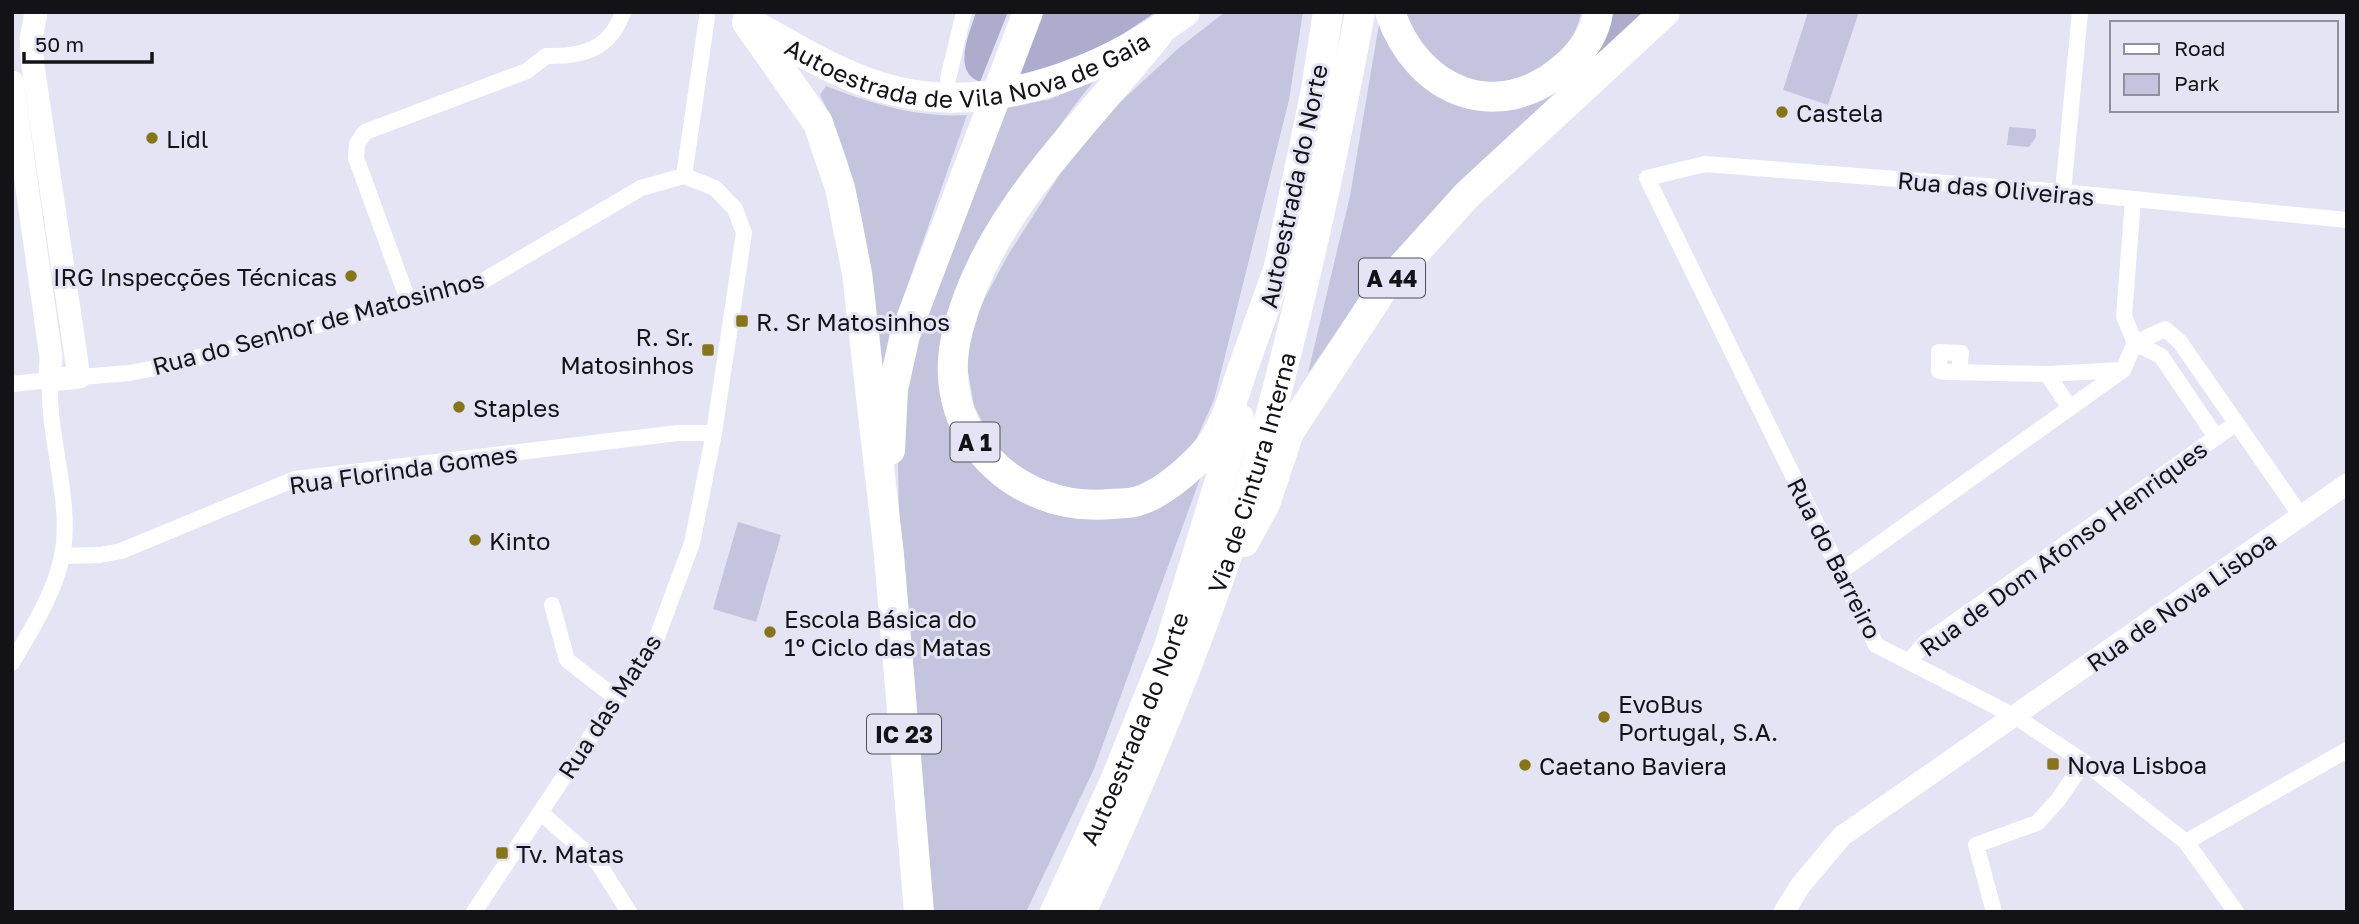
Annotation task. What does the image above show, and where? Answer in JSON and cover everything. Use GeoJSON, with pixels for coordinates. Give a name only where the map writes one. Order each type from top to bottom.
{"type":"FeatureCollection","features":[{"type":"Feature","properties":{"kind":"highway"},"geometry":{"type":"LineString","coordinates":[[889,555],[893,389],[905,335],[1028,12]]}},
{"type":"Feature","properties":{"kind":"highway","name":"Autoestrada de Vila Nova de Gaia"},"geometry":{"type":"LineString","coordinates":[[730,17],[854,78],[894,91],[951,96],[1024,90],[1061,78],[1161,30],[1185,12]]}},
{"type":"Feature","properties":{"kind":"highway","name":"Autoestrada do Norte"},"geometry":{"type":"LineString","coordinates":[[1055,912],[1115,781],[1169,647],[1226,464],[1283,256],[1316,90],[1328,12]]}},
{"type":"Feature","properties":{"kind":"highway","name":"Via de Cintura Interna"},"geometry":{"type":"LineString","coordinates":[[1081,912],[1136,794],[1207,610],[1272,407],[1310,255],[1360,12]]}},
{"type":"Feature","properties":{"kind":"highway"},"geometry":{"type":"LineString","coordinates":[[1390,12],[1400,37],[1423,70],[1459,91],[1493,97],[1535,88],[1556,75],[1588,41],[1598,12]]}},
{"type":"Feature","properties":{"kind":"highway","name":"A 44"},"geometry":{"type":"LineString","coordinates":[[1207,610],[1265,503],[1289,432],[1384,287],[1467,195],[1665,12]]}},
{"type":"Feature","properties":{"kind":"highway","name":"IC 23"},"geometry":{"type":"LineString","coordinates":[[730,17],[818,122],[840,188],[857,272],[889,555],[919,912]]}},
{"type":"Feature","properties":{"kind":"highway","name":"A 1"},"geometry":{"type":"LineString","coordinates":[[1161,30],[1071,135],[1003,229],[979,275],[957,331],[952,371],[956,398],[965,426],[982,453],[1009,479],[1046,498],[1086,506],[1138,501],[1172,482],[1218,437],[1283,256]]}},
{"type":"Feature","properties":{"kind":"main road"},"geometry":{"type":"LineString","coordinates":[[36,12],[31,39],[33,66],[79,376]]}},
{"type":"Feature","properties":{"kind":"main road"},"geometry":{"type":"LineString","coordinates":[[12,82],[20,199],[51,357],[50,380]]}},
{"type":"Feature","properties":{"kind":"main road","name":"Rua do Senhor de Matosinhos"},"geometry":{"type":"LineString","coordinates":[[50,380],[79,376]]}},
{"type":"Feature","properties":{"kind":"street"},"geometry":{"type":"LineString","coordinates":[[408,300],[356,158],[357,144],[365,132],[527,71],[545,56],[577,57],[611,37],[623,12]]}},
{"type":"Feature","properties":{"kind":"street"},"geometry":{"type":"LineString","coordinates":[[948,79],[964,12]]}},
{"type":"Feature","properties":{"kind":"street"},"geometry":{"type":"LineString","coordinates":[[2063,192],[2080,12]]}},
{"type":"Feature","properties":{"kind":"street"},"geometry":{"type":"LineString","coordinates":[[684,176],[730,17]]}},
{"type":"Feature","properties":{"kind":"street","name":"Rua das Oliveiras"},"geometry":{"type":"LineString","coordinates":[[1647,178],[1706,164],[2063,192],[2347,220]]}},
{"type":"Feature","properties":{"kind":"street","name":"Rua das Matas"},"geometry":{"type":"LineString","coordinates":[[474,912],[657,637],[692,543],[714,433],[744,233],[735,209],[715,188],[684,176]]}},
{"type":"Feature","properties":{"kind":"street","name":"Rua do Senhor de Matosinhos"},"geometry":{"type":"LineString","coordinates":[[79,376],[130,373],[165,366],[483,281],[641,188],[684,176]]}},
{"type":"Feature","properties":{"kind":"street","name":"Rua do Barreiro"},"geometry":{"type":"LineString","coordinates":[[1647,178],[1876,645],[1910,660],[2016,718],[2084,762],[2186,842],[2236,912]]}},
{"type":"Feature","properties":{"kind":"street"},"geometry":{"type":"LineString","coordinates":[[20,199],[52,194]]}},
{"type":"Feature","properties":{"kind":"street"},"geometry":{"type":"LineString","coordinates":[[2133,200],[2124,316],[2135,343],[2161,356],[2216,437]]}},
{"type":"Feature","properties":{"kind":"street"},"geometry":{"type":"LineString","coordinates":[[1840,572],[2123,370],[2135,343],[2165,329],[2180,342],[2301,516]]}},
{"type":"Feature","properties":{"kind":"street"},"geometry":{"type":"LineString","coordinates":[[2161,356],[2180,342]]}},
{"type":"Feature","properties":{"kind":"street"},"geometry":{"type":"LineString","coordinates":[[1959,372],[2047,374],[2123,370]]}},
{"type":"Feature","properties":{"kind":"street"},"geometry":{"type":"LineString","coordinates":[[2047,374],[2070,408]]}},
{"type":"Feature","properties":{"kind":"street"},"geometry":{"type":"LineString","coordinates":[[12,384],[50,380],[51,418],[64,522],[62,556],[44,607],[12,663]]}},
{"type":"Feature","properties":{"kind":"street","name":"Rua de Dom Afonso Henriques"},"geometry":{"type":"LineString","coordinates":[[1910,660],[1925,643],[2235,424]]}},
{"type":"Feature","properties":{"kind":"street","name":"Rua Florinda Gomes"},"geometry":{"type":"LineString","coordinates":[[62,556],[100,555],[121,551],[295,479],[678,433],[714,433]]}},
{"type":"Feature","properties":{"kind":"street","name":"Rua de Nova Lisboa"},"geometry":{"type":"LineString","coordinates":[[1784,912],[1800,886],[1842,836],[2016,718],[2347,484]]}},
{"type":"Feature","properties":{"kind":"street"},"geometry":{"type":"LineString","coordinates":[[552,605],[567,660],[616,698]]}},
{"type":"Feature","properties":{"kind":"street"},"geometry":{"type":"LineString","coordinates":[[2186,842],[2347,750]]}},
{"type":"Feature","properties":{"kind":"street"},"geometry":{"type":"LineString","coordinates":[[1994,912],[1976,845],[2037,822],[2059,800],[2084,762]]}},
{"type":"Feature","properties":{"kind":"street"},"geometry":{"type":"LineString","coordinates":[[541,812],[598,863],[629,912]]}},
{"type":"Feature","properties":{"kind":"green space"},"geometry":{"type":"Polygon","coordinates":[[[1225,12],[1303,12],[1289,100],[1214,400],[1196,440],[1156,480],[1131,490],[1062,490],[1011,464],[994,444],[974,406],[967,366],[972,322],[1008,255],[1060,174],[1116,106],[1180,47],[1225,12]]]}},
{"type":"Feature","properties":{"kind":"green space"},"geometry":{"type":"Polygon","coordinates":[[[1405,12],[1581,12],[1569,42],[1545,64],[1523,76],[1502,82],[1481,82],[1462,77],[1444,67],[1428,52],[1415,34],[1405,12]]]}},
{"type":"Feature","properties":{"kind":"green space"},"geometry":{"type":"Polygon","coordinates":[[[1808,12],[1859,12],[1828,105],[1783,90],[1808,12]]]}},
{"type":"Feature","properties":{"kind":"green space"},"geometry":{"type":"Polygon","coordinates":[[[1379,24],[1469,107],[1501,111],[1528,103],[1581,70],[1359,299],[1308,373],[1350,196],[1379,24]]]}},
{"type":"Feature","properties":{"kind":"green space"},"geometry":{"type":"Polygon","coordinates":[[[1095,80],[1048,143],[1029,176],[944,352],[1020,500],[1048,513],[1079,519],[1122,517],[1201,476],[1094,769],[1026,912],[929,912],[899,520],[898,462],[905,395],[921,327],[1008,105],[1048,100],[1095,80]]]}},
{"type":"Feature","properties":{"kind":"green space"},"geometry":{"type":"Polygon","coordinates":[[[826,86],[861,99],[913,112],[967,115],[900,307],[883,382],[865,235],[848,164],[820,95],[826,86]]]}},
{"type":"Feature","properties":{"kind":"green space"},"geometry":{"type":"Polygon","coordinates":[[[2009,127],[2036,129],[2036,137],[2029,147],[2007,145],[2009,127]]]}},
{"type":"Feature","properties":{"kind":"green space"},"geometry":{"type":"Polygon","coordinates":[[[738,522],[781,535],[756,622],[713,609],[738,522]]]}},
{"type":"Feature","properties":{"kind":"shaded area"},"geometry":{"type":"Polygon","coordinates":[[[976,12],[1008,12],[980,82],[971,77],[964,61],[976,12]]]}},
{"type":"Feature","properties":{"kind":"shaded area"},"geometry":{"type":"Polygon","coordinates":[[[1041,12],[1156,12],[1108,44],[1015,81],[1041,12]]]}},
{"type":"Feature","properties":{"kind":"shaded area"},"geometry":{"type":"Polygon","coordinates":[[[1612,12],[1652,12],[1584,73],[1612,12]]]}},
{"type":"Feature","properties":{"kind":"place","name":"Castela"},"geometry":{"type":"Point","coordinates":[1782,112]}},
{"type":"Feature","properties":{"kind":"place","name":"Lidl"},"geometry":{"type":"Point","coordinates":[152,138]}},
{"type":"Feature","properties":{"kind":"place","name":"IRG Inspecções Técnicas"},"geometry":{"type":"Point","coordinates":[351,276]}},
{"type":"Feature","properties":{"kind":"place","name":"R. Sr Matosinhos"},"geometry":{"type":"Point","coordinates":[742,321]}},
{"type":"Feature","properties":{"kind":"place","name":"R. Sr. Matosinhos"},"geometry":{"type":"Point","coordinates":[708,350]}},
{"type":"Feature","properties":{"kind":"place","name":"Staples"},"geometry":{"type":"Point","coordinates":[459,407]}},
{"type":"Feature","properties":{"kind":"place","name":"Kinto"},"geometry":{"type":"Point","coordinates":[475,540]}},
{"type":"Feature","properties":{"kind":"place","name":"Escola Básica do 1º Ciclo das Matas"},"geometry":{"type":"Point","coordinates":[770,632]}},
{"type":"Feature","properties":{"kind":"place","name":"EvoBus Portugal, S.A."},"geometry":{"type":"Point","coordinates":[1604,717]}},
{"type":"Feature","properties":{"kind":"place","name":"Nova Lisboa"},"geometry":{"type":"Point","coordinates":[2053,764]}},
{"type":"Feature","properties":{"kind":"place","name":"Caetano Baviera"},"geometry":{"type":"Point","coordinates":[1525,765]}},
{"type":"Feature","properties":{"kind":"place","name":"Tv. Matas"},"geometry":{"type":"Point","coordinates":[502,853]}}]}
